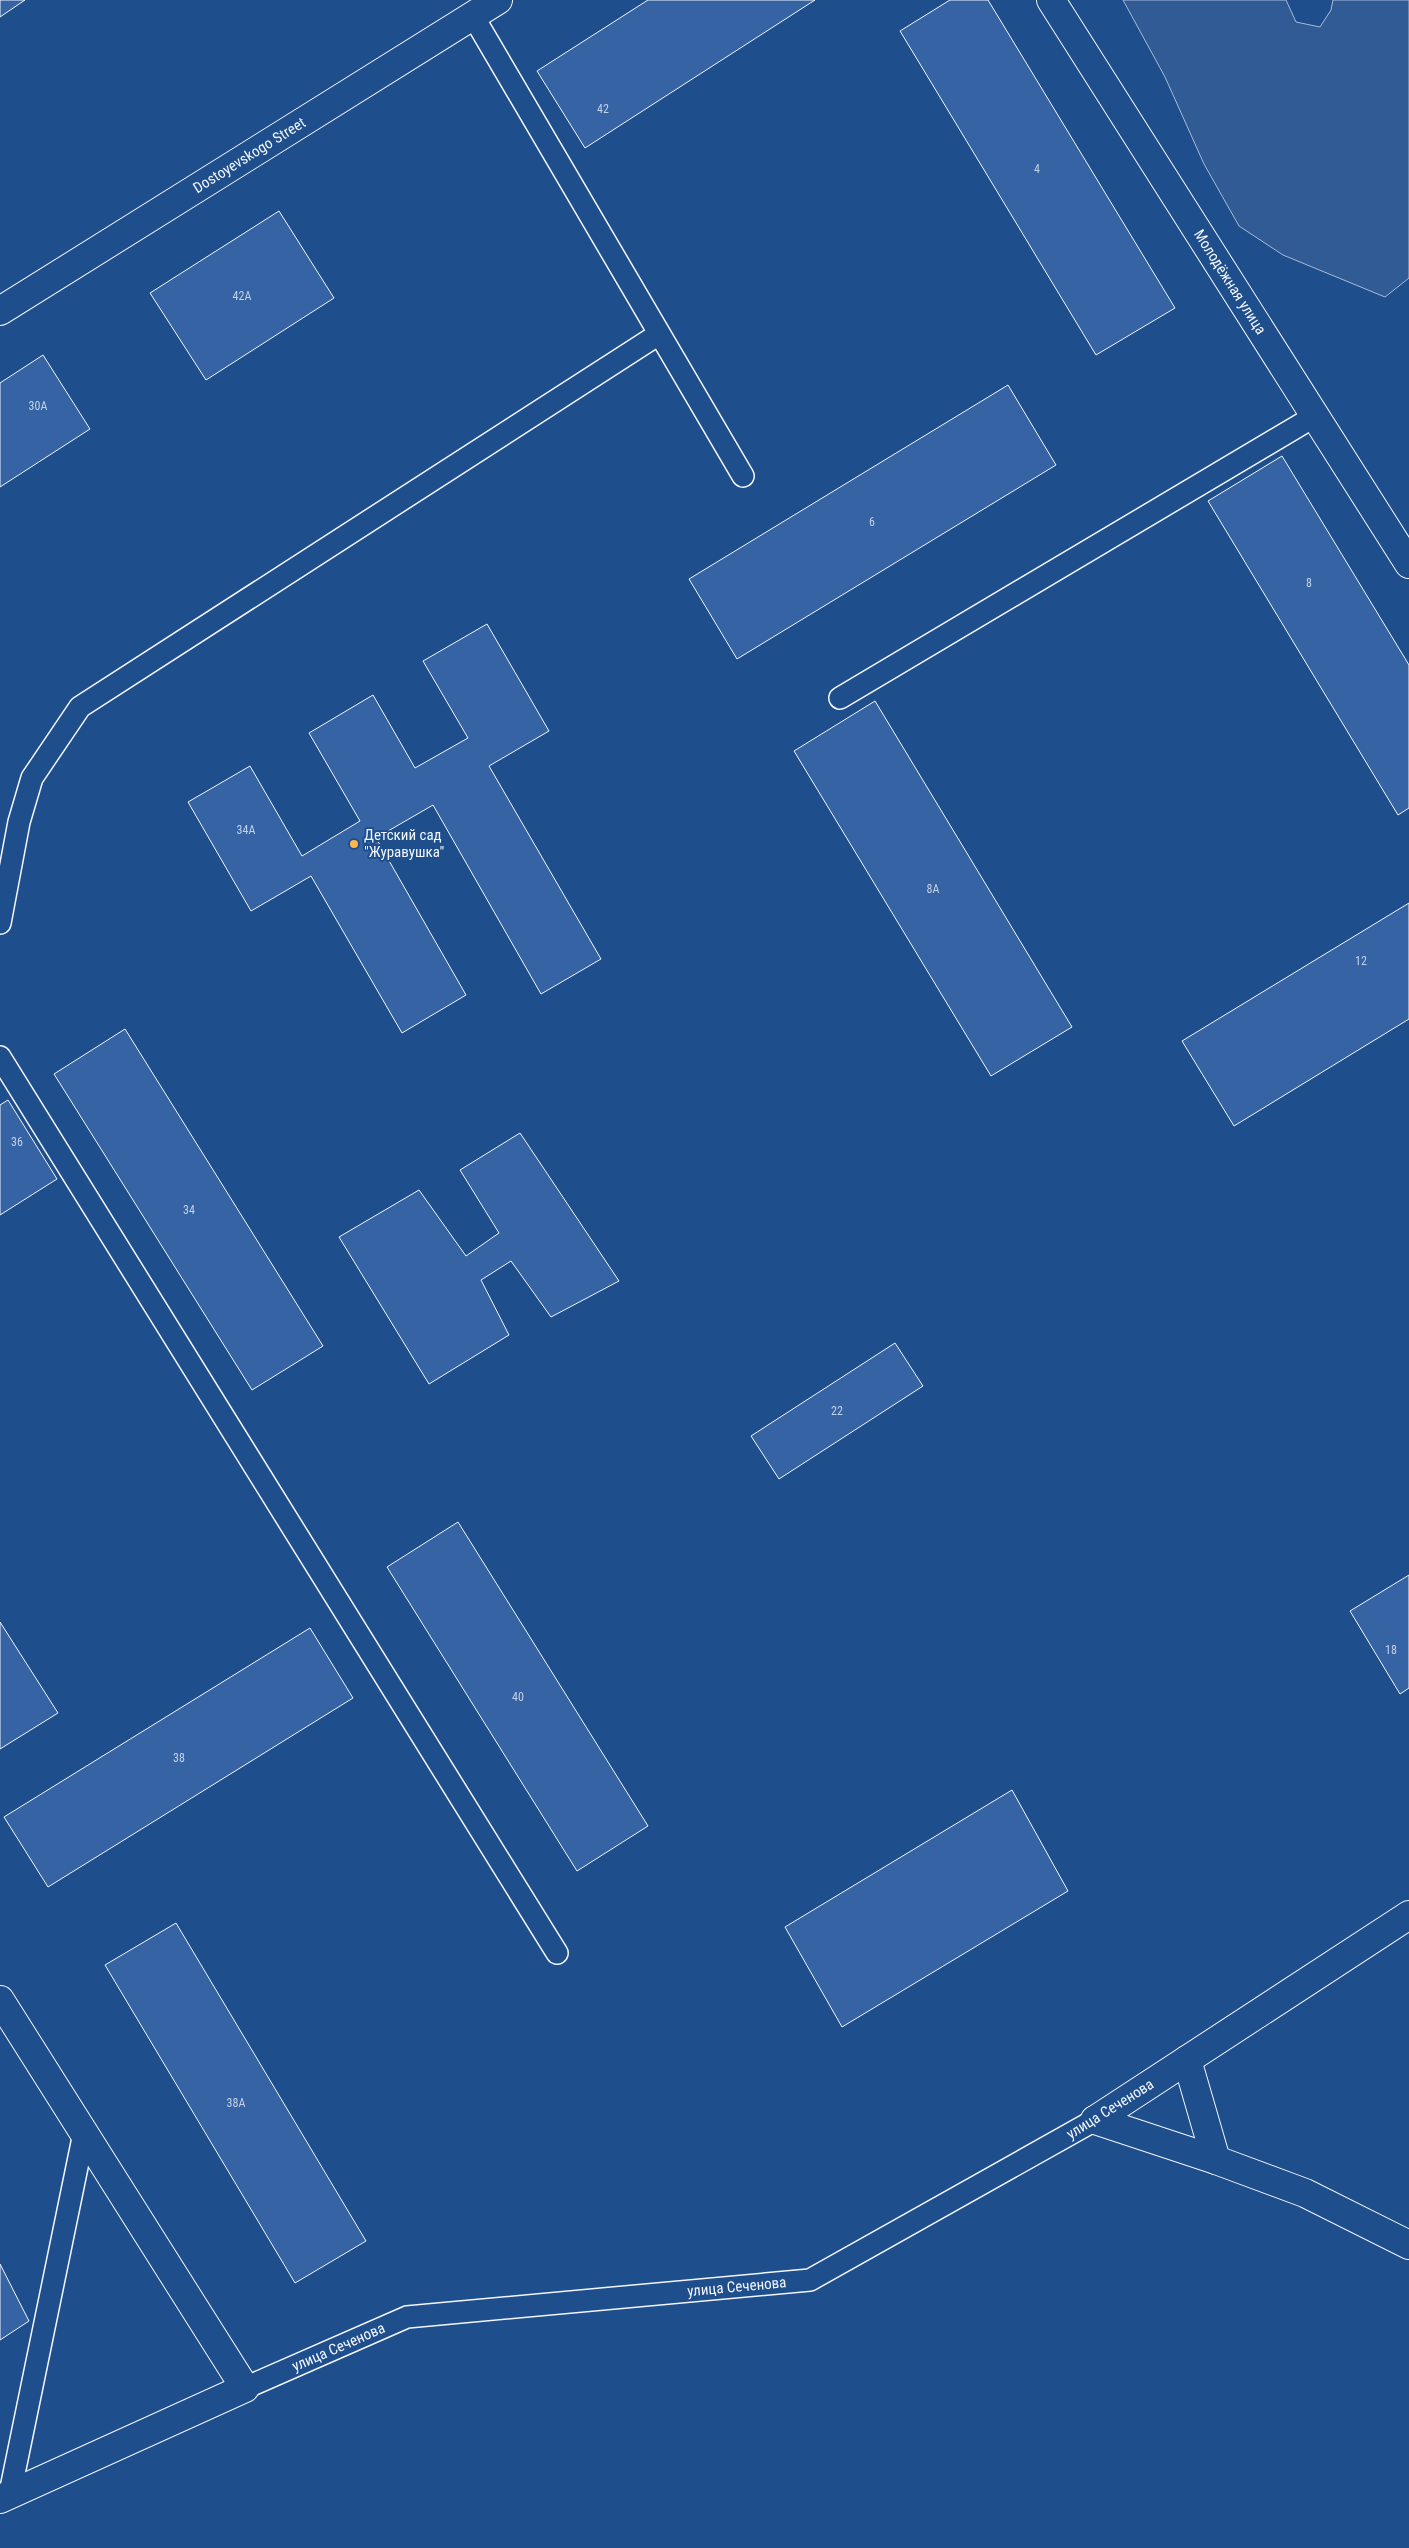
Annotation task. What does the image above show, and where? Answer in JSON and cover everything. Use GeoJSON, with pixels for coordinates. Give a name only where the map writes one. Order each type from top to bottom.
{"type":"FeatureCollection","features":[{"type":"Feature","properties":{"kind":"street","name":"Dostoyevskogo Street"},"geometry":{"type":"LineString","coordinates":[[0,311],[498,0]]}},
{"type":"Feature","properties":{"kind":"street","name":"Молодёжная улица"},"geometry":{"type":"LineString","coordinates":[[1051,0],[1409,564]]}},
{"type":"Feature","properties":{"kind":"street","name":"улица Сеченова"},"geometry":{"type":"LineString","coordinates":[[1095,2120],[1409,1915]]}},
{"type":"Feature","properties":{"kind":"street"},"geometry":{"type":"LineString","coordinates":[[0,2000],[245,2388]]}},
{"type":"Feature","properties":{"kind":"street"},"geometry":{"type":"LineString","coordinates":[[1187,2060],[1216,2160]]}},
{"type":"Feature","properties":{"kind":"street"},"geometry":{"type":"LineString","coordinates":[[1095,2120],[1216,2160],[1305,2193],[1409,2244]]}},
{"type":"Feature","properties":{"kind":"street","name":"улица Сеченова"},"geometry":{"type":"LineString","coordinates":[[5,2496],[245,2388]]}},
{"type":"Feature","properties":{"kind":"lane"},"geometry":{"type":"LineString","coordinates":[[473,16],[743,476]]}},
{"type":"Feature","properties":{"kind":"lane"},"geometry":{"type":"LineString","coordinates":[[0,924],[19,822],[32,778],[80,707],[659,334]]}},
{"type":"Feature","properties":{"kind":"lane"},"geometry":{"type":"LineString","coordinates":[[840,698],[1316,416]]}},
{"type":"Feature","properties":{"kind":"lane"},"geometry":{"type":"LineString","coordinates":[[0,1057],[557,1953]]}},
{"type":"Feature","properties":{"kind":"lane","name":"улица Сеченова"},"geometry":{"type":"LineString","coordinates":[[245,2388],[407,2317],[810,2280],[1095,2120]]}},
{"type":"Feature","properties":{"kind":"lane"},"geometry":{"type":"LineString","coordinates":[[5,2496],[84,2133]]}},
{"type":"Feature","properties":{"kind":"shaded area"},"geometry":{"type":"Polygon","coordinates":[[[1123,0],[1286,0],[1296,22],[1320,27],[1331,10],[1333,0],[1409,0],[1409,278],[1385,297],[1283,255],[1239,226],[1204,164],[1165,77],[1123,0]]]}},
{"type":"Feature","properties":{"kind":"building"},"geometry":{"type":"Polygon","coordinates":[[[0,0],[25,0],[0,17],[0,0]]]}},
{"type":"Feature","properties":{"kind":"building"},"geometry":{"type":"Polygon","coordinates":[[[648,0],[815,0],[585,148],[537,71],[648,0]]]}},
{"type":"Feature","properties":{"kind":"building"},"geometry":{"type":"Polygon","coordinates":[[[950,0],[988,0],[1175,308],[1096,355],[900,31],[950,0]]]}},
{"type":"Feature","properties":{"kind":"building"},"geometry":{"type":"Polygon","coordinates":[[[279,211],[334,298],[206,380],[150,293],[279,211]]]}},
{"type":"Feature","properties":{"kind":"building"},"geometry":{"type":"Polygon","coordinates":[[[43,355],[90,429],[0,487],[0,383],[43,355]]]}},
{"type":"Feature","properties":{"kind":"building"},"geometry":{"type":"Polygon","coordinates":[[[1008,385],[1056,465],[737,659],[689,579],[1008,385]]]}},
{"type":"Feature","properties":{"kind":"building"},"geometry":{"type":"Polygon","coordinates":[[[1282,456],[1409,665],[1409,808],[1398,815],[1208,501],[1282,456]]]}},
{"type":"Feature","properties":{"kind":"building"},"geometry":{"type":"Polygon","coordinates":[[[487,624],[549,731],[489,766],[601,959],[541,994],[433,805],[376,838],[466,995],[402,1033],[311,876],[251,911],[188,802],[250,766],[302,856],[360,821],[309,733],[373,695],[415,768],[468,738],[423,661],[487,624]]]}},
{"type":"Feature","properties":{"kind":"building"},"geometry":{"type":"Polygon","coordinates":[[[875,701],[1072,1027],[991,1076],[794,751],[875,701]]]}},
{"type":"Feature","properties":{"kind":"building"},"geometry":{"type":"Polygon","coordinates":[[[1409,903],[1409,1019],[1234,1126],[1182,1041],[1409,903]]]}},
{"type":"Feature","properties":{"kind":"building"},"geometry":{"type":"Polygon","coordinates":[[[125,1029],[323,1346],[252,1390],[54,1074],[125,1029]]]}},
{"type":"Feature","properties":{"kind":"building"},"geometry":{"type":"Polygon","coordinates":[[[8,1100],[57,1179],[0,1215],[0,1105],[8,1100]]]}},
{"type":"Feature","properties":{"kind":"building"},"geometry":{"type":"Polygon","coordinates":[[[520,1133],[619,1281],[551,1317],[511,1261],[481,1280],[509,1335],[429,1384],[339,1237],[419,1190],[466,1256],[499,1233],[460,1170],[520,1133]]]}},
{"type":"Feature","properties":{"kind":"building"},"geometry":{"type":"Polygon","coordinates":[[[895,1343],[923,1386],[779,1479],[751,1436],[895,1343]]]}},
{"type":"Feature","properties":{"kind":"building"},"geometry":{"type":"Polygon","coordinates":[[[458,1522],[648,1826],[577,1871],[387,1567],[458,1522]]]}},
{"type":"Feature","properties":{"kind":"building"},"geometry":{"type":"Polygon","coordinates":[[[1409,1575],[1409,1688],[1400,1694],[1350,1611],[1409,1575]]]}},
{"type":"Feature","properties":{"kind":"building"},"geometry":{"type":"Polygon","coordinates":[[[0,1622],[58,1713],[0,1749],[0,1622]]]}},
{"type":"Feature","properties":{"kind":"building"},"geometry":{"type":"Polygon","coordinates":[[[310,1628],[353,1698],[48,1887],[4,1817],[310,1628]]]}},
{"type":"Feature","properties":{"kind":"building"},"geometry":{"type":"Polygon","coordinates":[[[1012,1790],[1068,1891],[842,2027],[785,1927],[1012,1790]]]}},
{"type":"Feature","properties":{"kind":"building"},"geometry":{"type":"Polygon","coordinates":[[[176,1923],[366,2241],[295,2283],[105,1965],[176,1923]]]}},
{"type":"Feature","properties":{"kind":"building"},"geometry":{"type":"Polygon","coordinates":[[[0,2264],[29,2321],[0,2340],[0,2264]]]}},
{"type":"Feature","properties":{"kind":"place","name":"Детский сад \"Журавушка\""},"geometry":{"type":"Point","coordinates":[354,844]}}]}
